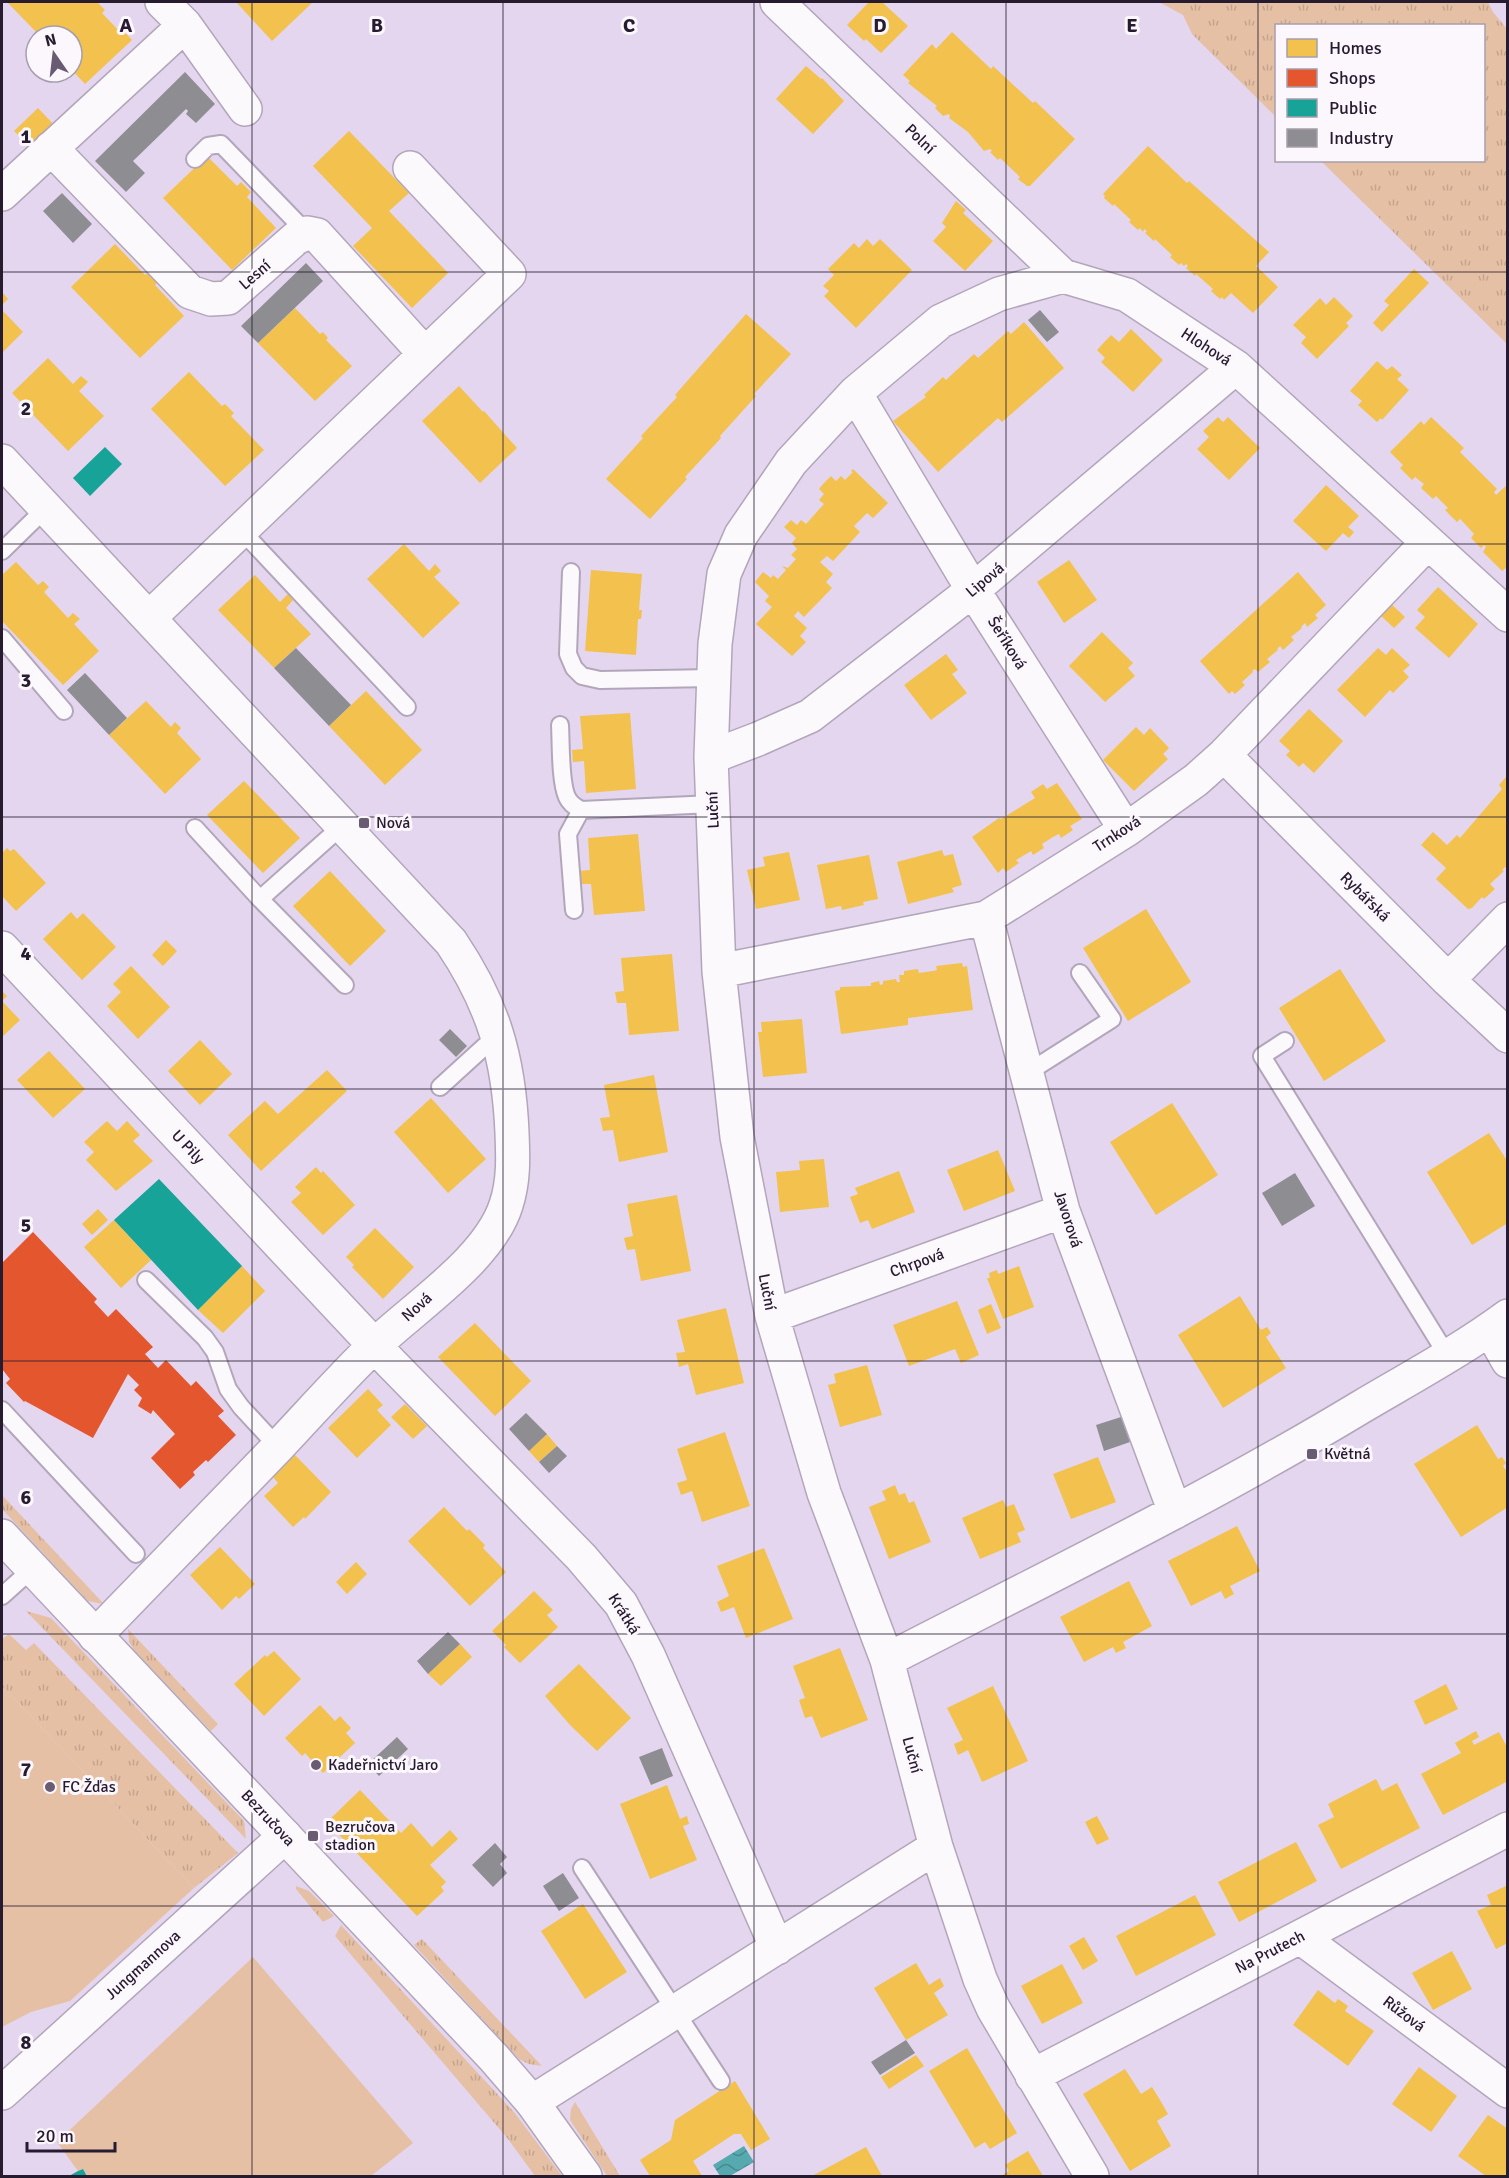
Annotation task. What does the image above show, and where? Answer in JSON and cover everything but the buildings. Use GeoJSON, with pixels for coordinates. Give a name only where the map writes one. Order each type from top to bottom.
{"type":"FeatureCollection","features":[{"type":"Feature","properties":{"kind":"street"},"geometry":{"type":"LineString","coordinates":[[162,2],[184,26],[245,109]]}},
{"type":"Feature","properties":{"kind":"street","name":"Polní"},"geometry":{"type":"LineString","coordinates":[[781,3],[1063,276]]}},
{"type":"Feature","properties":{"kind":"street"},"geometry":{"type":"LineString","coordinates":[[2,194],[184,26]]}},
{"type":"Feature","properties":{"kind":"street","name":"Lesní"},"geometry":{"type":"LineString","coordinates":[[51,148],[190,292],[211,299],[228,298],[296,238],[307,234]]}},
{"type":"Feature","properties":{"kind":"street"},"geometry":{"type":"LineString","coordinates":[[149,618],[509,274],[410,168]]}},
{"type":"Feature","properties":{"kind":"street"},"geometry":{"type":"LineString","coordinates":[[307,234],[317,235],[425,354]]}},
{"type":"Feature","properties":{"kind":"street"},"geometry":{"type":"LineString","coordinates":[[855,393],[941,321],[999,294],[1063,276]]}},
{"type":"Feature","properties":{"kind":"street","name":"Hlohová"},"geometry":{"type":"LineString","coordinates":[[1063,276],[1127,295],[1236,367],[1508,615]]}},
{"type":"Feature","properties":{"kind":"street","name":"Lipová"},"geometry":{"type":"LineString","coordinates":[[711,757],[810,716],[973,590],[1236,367]]}},
{"type":"Feature","properties":{"kind":"street","name":"Šeříková"},"geometry":{"type":"LineString","coordinates":[[855,393],[973,590],[1126,830]]}},
{"type":"Feature","properties":{"kind":"street","name":"Luční"},"geometry":{"type":"LineString","coordinates":[[855,393],[791,462],[741,535],[724,574],[714,644],[711,757],[719,971],[737,1137],[772,1316],[824,1493],[887,1660],[936,1846],[980,1979],[993,2008],[1092,2176]]}},
{"type":"Feature","properties":{"kind":"street","name":"Nová"},"geometry":{"type":"LineString","coordinates":[[2,461],[451,942],[475,980],[499,1038],[509,1090],[513,1163],[506,1206],[497,1226],[479,1252],[375,1346],[95,1636]]}},
{"type":"Feature","properties":{"kind":"street","name":"Trnková"},"geometry":{"type":"LineString","coordinates":[[719,971],[986,918],[1126,830],[1196,780],[1224,755],[1428,542]]}},
{"type":"Feature","properties":{"kind":"street","name":"Rybářská"},"geometry":{"type":"LineString","coordinates":[[1224,755],[1448,980],[1508,1036]]}},
{"type":"Feature","properties":{"kind":"street","name":"Javorová"},"geometry":{"type":"LineString","coordinates":[[986,918],[1063,1211],[1175,1512]]}},
{"type":"Feature","properties":{"kind":"street"},"geometry":{"type":"LineString","coordinates":[[1448,980],[1508,919]]}},
{"type":"Feature","properties":{"kind":"street","name":"U Pily"},"geometry":{"type":"LineString","coordinates":[[2,948],[375,1346]]}},
{"type":"Feature","properties":{"kind":"street","name":"Chrpová"},"geometry":{"type":"LineString","coordinates":[[772,1316],[1063,1211]]}},
{"type":"Feature","properties":{"kind":"street"},"geometry":{"type":"LineString","coordinates":[[887,1660],[1175,1512],[1293,1448],[1499,1322],[1508,1361]]}},
{"type":"Feature","properties":{"kind":"street","name":"Krátká"},"geometry":{"type":"LineString","coordinates":[[375,1346],[582,1557],[621,1604],[648,1655],[777,1948]]}},
{"type":"Feature","properties":{"kind":"street","name":"Bezručova"},"geometry":{"type":"LineString","coordinates":[[2,1536],[494,2058],[532,2102]]}},
{"type":"Feature","properties":{"kind":"street","name":"Na Prutech"},"geometry":{"type":"LineString","coordinates":[[1032,2076],[1508,1828]]}},
{"type":"Feature","properties":{"kind":"street","name":"Jungmannova"},"geometry":{"type":"LineString","coordinates":[[2,2093],[285,1836]]}},
{"type":"Feature","properties":{"kind":"street"},"geometry":{"type":"LineString","coordinates":[[585,2176],[532,2102],[936,1846]]}},
{"type":"Feature","properties":{"kind":"street","name":"Růžová"},"geometry":{"type":"LineString","coordinates":[[1300,1936],[1508,2091]]}},
{"type":"Feature","properties":{"kind":"lane"},"geometry":{"type":"LineString","coordinates":[[195,159],[208,146],[221,144],[307,234]]}},
{"type":"Feature","properties":{"kind":"lane"},"geometry":{"type":"LineString","coordinates":[[2,551],[46,508]]}},
{"type":"Feature","properties":{"kind":"lane"},"geometry":{"type":"LineString","coordinates":[[241,530],[407,707]]}},
{"type":"Feature","properties":{"kind":"lane"},"geometry":{"type":"LineString","coordinates":[[571,572],[568,654],[574,668],[582,676],[600,680],[714,678]]}},
{"type":"Feature","properties":{"kind":"lane"},"geometry":{"type":"LineString","coordinates":[[2,638],[64,711]]}},
{"type":"Feature","properties":{"kind":"lane"},"geometry":{"type":"LineString","coordinates":[[560,725],[566,797],[573,806],[581,810],[713,804]]}},
{"type":"Feature","properties":{"kind":"lane"},"geometry":{"type":"LineString","coordinates":[[574,910],[568,834],[581,810]]}},
{"type":"Feature","properties":{"kind":"lane"},"geometry":{"type":"LineString","coordinates":[[260,899],[343,825]]}},
{"type":"Feature","properties":{"kind":"lane"},"geometry":{"type":"LineString","coordinates":[[195,828],[260,899],[345,985]]}},
{"type":"Feature","properties":{"kind":"lane"},"geometry":{"type":"LineString","coordinates":[[1027,1073],[1112,1019],[1080,973]]}},
{"type":"Feature","properties":{"kind":"lane"},"geometry":{"type":"LineString","coordinates":[[440,1087],[485,1046],[499,1038]]}},
{"type":"Feature","properties":{"kind":"lane"},"geometry":{"type":"LineString","coordinates":[[1285,1041],[1262,1056],[1448,1355]]}},
{"type":"Feature","properties":{"kind":"lane"},"geometry":{"type":"LineString","coordinates":[[146,1280],[205,1338],[215,1352],[228,1389],[241,1407],[278,1447]]}},
{"type":"Feature","properties":{"kind":"lane"},"geometry":{"type":"LineString","coordinates":[[2,1410],[136,1554]]}},
{"type":"Feature","properties":{"kind":"lane"},"geometry":{"type":"LineString","coordinates":[[2,1596],[32,1569]]}},
{"type":"Feature","properties":{"kind":"lane"},"geometry":{"type":"LineString","coordinates":[[582,1868],[721,2081]]}},
{"type":"Feature","properties":{"kind":"green space"},"geometry":{"type":"Polygon","coordinates":[[[1159,2],[1488,2],[1507,29],[1507,344],[1322,162],[1485,162],[1485,24],[1275,24],[1275,116],[1192,34],[1183,15],[1159,2]]]}},
{"type":"Feature","properties":{"kind":"green space"},"geometry":{"type":"Polygon","coordinates":[[[2,1495],[103,1604],[88,1601],[2,1509],[2,1495]]]}},
{"type":"Feature","properties":{"kind":"green space"},"geometry":{"type":"Polygon","coordinates":[[[26,1611],[51,1618],[244,1821],[246,1839],[26,1611]]]}},
{"type":"Feature","properties":{"kind":"green space"},"geometry":{"type":"Polygon","coordinates":[[[128,1629],[218,1724],[211,1731],[134,1650],[129,1641],[128,1629]]]}},
{"type":"Feature","properties":{"kind":"green space"},"geometry":{"type":"Polygon","coordinates":[[[9,1634],[26,1650],[34,1643],[238,1853],[194,1888],[2,1686],[2,1639],[9,1634]]]}},
{"type":"Feature","properties":{"kind":"green space","name":"FC Žďas"},"geometry":{"type":"Polygon","coordinates":[[[2,1686],[194,1888],[70,2001],[31,2012],[2,2027],[2,1686]]]}},
{"type":"Feature","properties":{"kind":"green space"},"geometry":{"type":"Polygon","coordinates":[[[296,1886],[309,1891],[334,1916],[323,1922],[296,1889],[296,1886]]]}},
{"type":"Feature","properties":{"kind":"green space"},"geometry":{"type":"Polygon","coordinates":[[[341,1925],[514,2112],[562,2176],[535,2176],[508,2139],[335,1936],[341,1925]]]}},
{"type":"Feature","properties":{"kind":"green space"},"geometry":{"type":"Polygon","coordinates":[[[422,1939],[542,2066],[529,2064],[519,2059],[414,1945],[422,1939]]]}},
{"type":"Feature","properties":{"kind":"green space"},"geometry":{"type":"Polygon","coordinates":[[[253,1957],[413,2143],[371,2176],[88,2176],[83,2169],[78,2171],[57,2142],[253,1957]]]}},
{"type":"Feature","properties":{"kind":"green space"},"geometry":{"type":"Polygon","coordinates":[[[575,2102],[620,2176],[607,2176],[570,2120],[571,2109],[575,2102]]]}},
{"type":"Feature","properties":{"kind":"water"},"geometry":{"type":"Polygon","coordinates":[[[744,2146],[754,2162],[730,2176],[720,2176],[713,2165],[744,2146]]]}},
{"type":"Feature","properties":{"kind":"place","name":"Nová"},"geometry":{"type":"Point","coordinates":[364,823]}},
{"type":"Feature","properties":{"kind":"place","name":"Květná"},"geometry":{"type":"Point","coordinates":[1312,1454]}},
{"type":"Feature","properties":{"kind":"place","name":"Kadeřnictví Jaro"},"geometry":{"type":"Point","coordinates":[316,1765]}},
{"type":"Feature","properties":{"kind":"place","name":"FC Žďas"},"geometry":{"type":"Point","coordinates":[50,1787]}},
{"type":"Feature","properties":{"kind":"place","name":"Bezručova stadion"},"geometry":{"type":"Point","coordinates":[313,1836]}}]}
